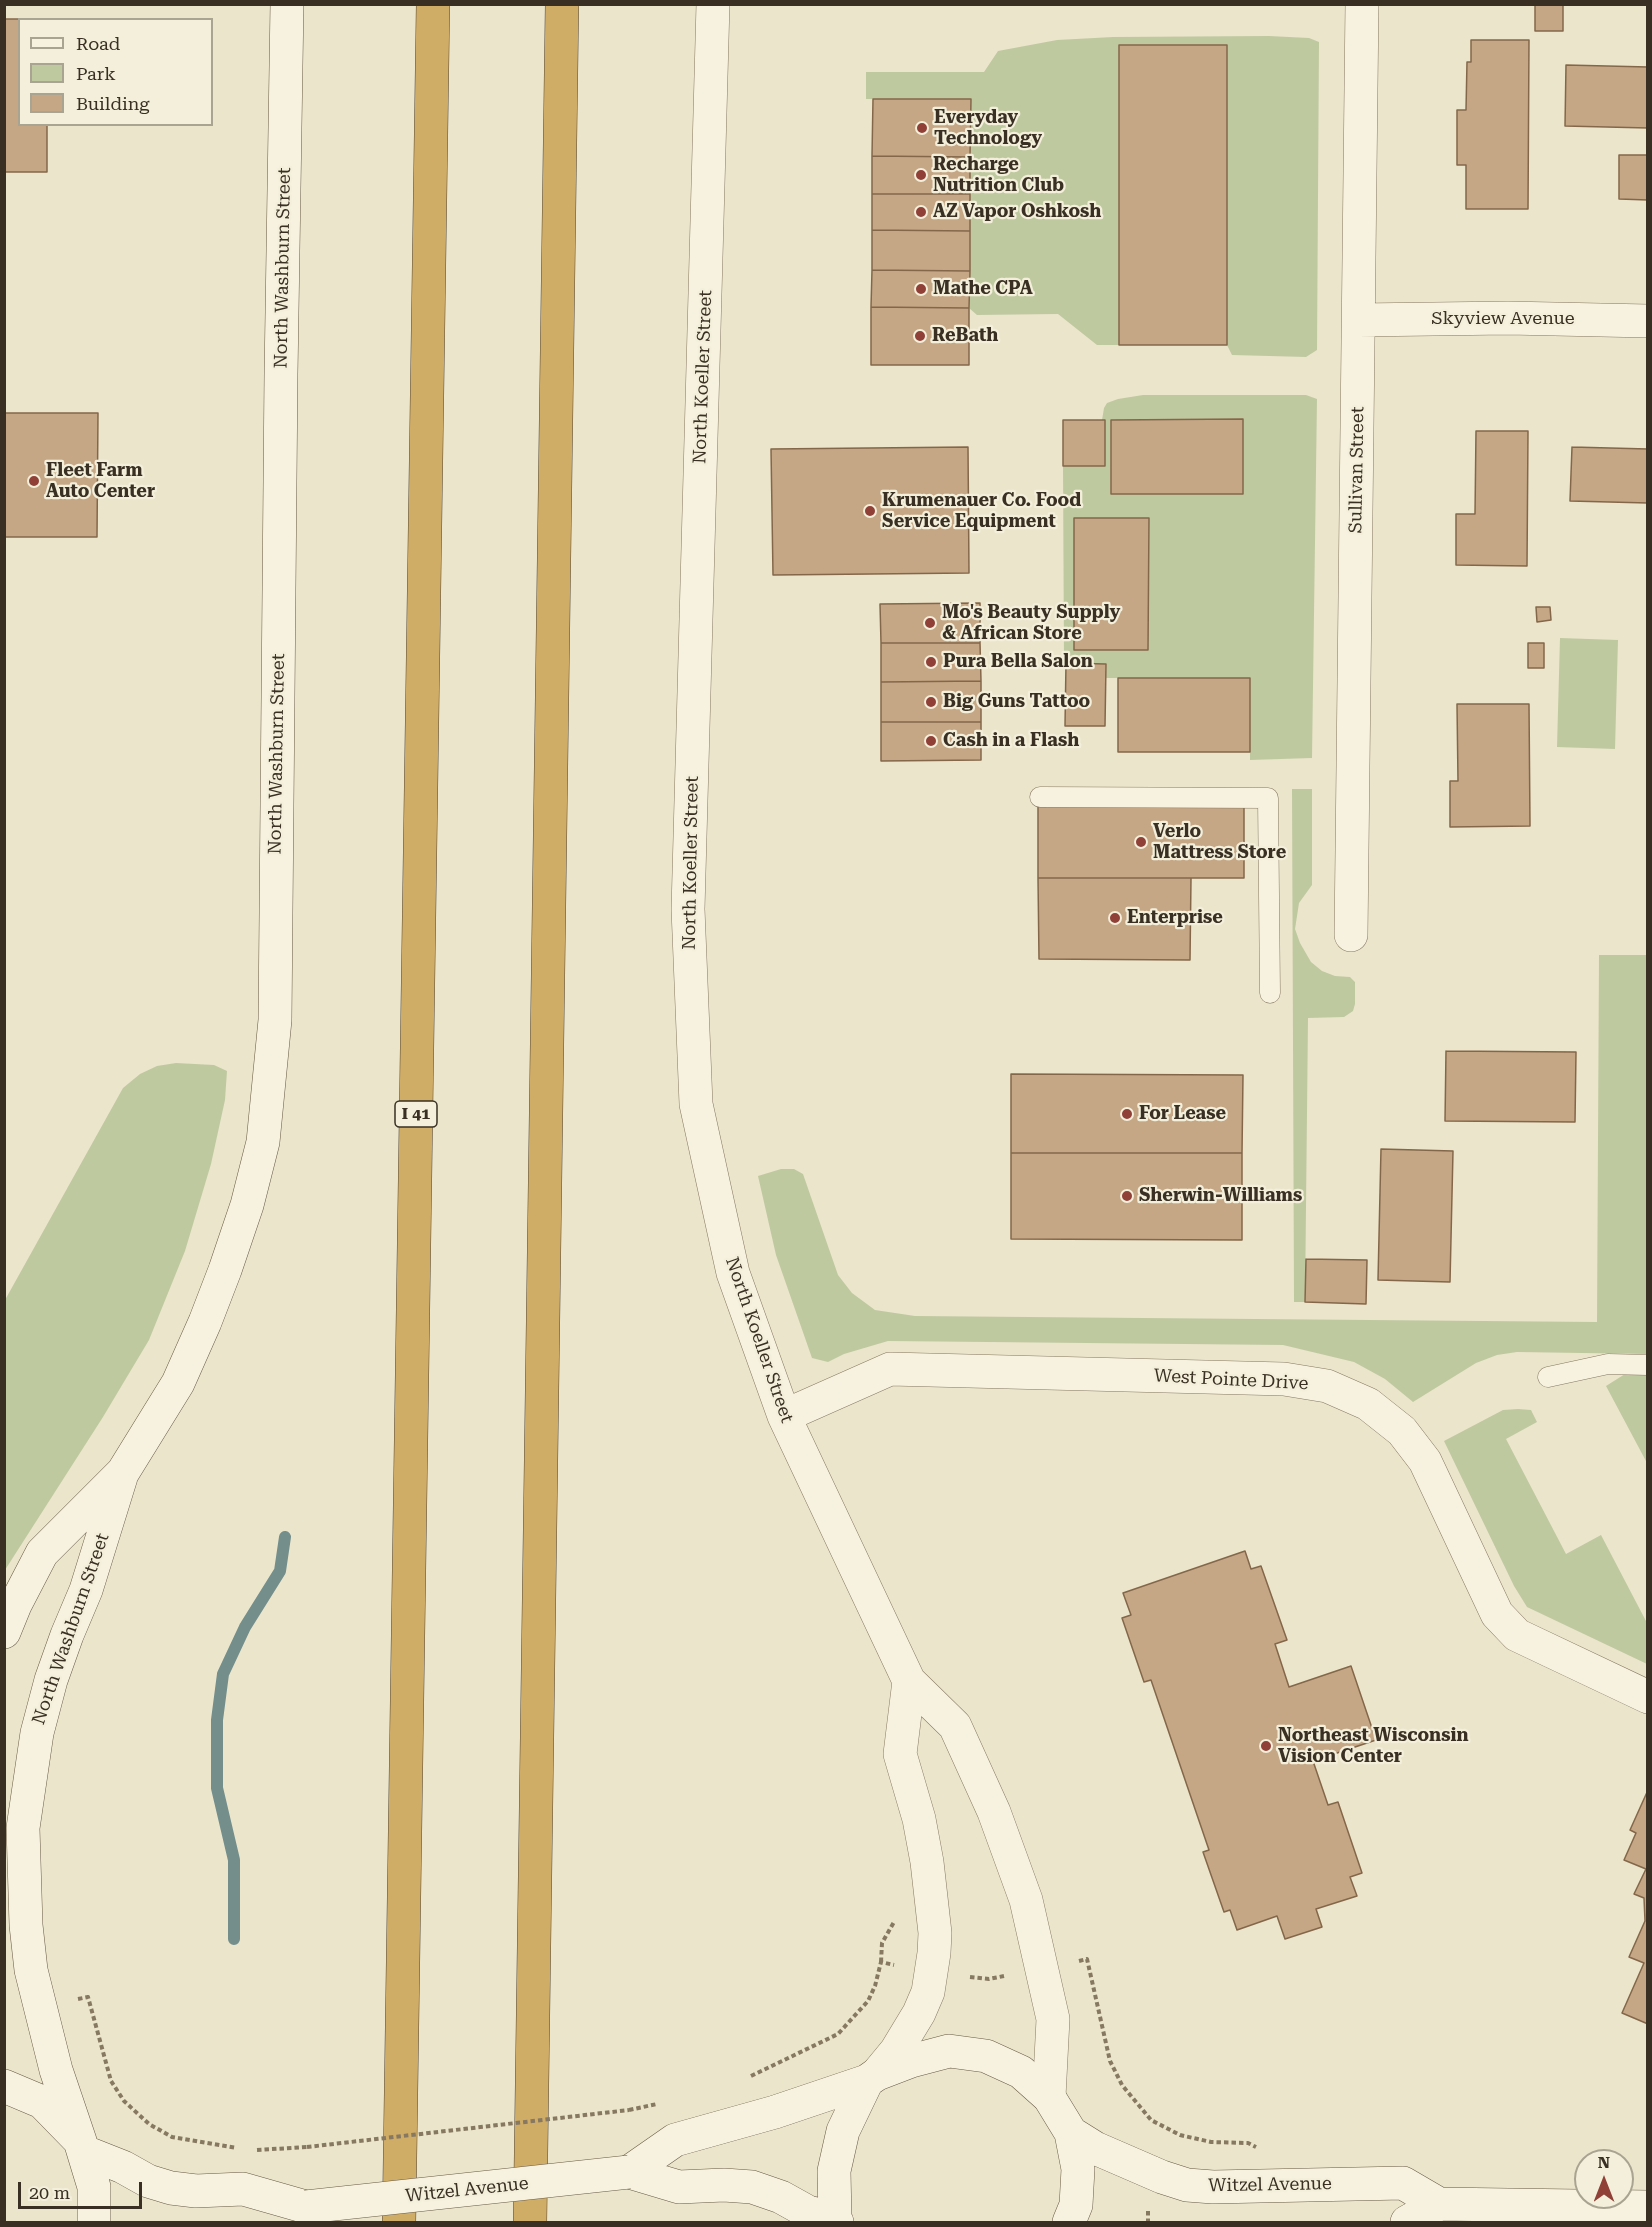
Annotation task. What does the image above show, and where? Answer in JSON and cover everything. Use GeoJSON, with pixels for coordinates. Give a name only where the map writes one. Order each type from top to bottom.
{"type":"FeatureCollection","features":[{"type":"Feature","properties":{"kind":"highway","name":"I 41"},"geometry":{"type":"LineString","coordinates":[[399,2223],[433,4]]}},
{"type":"Feature","properties":{"kind":"highway"},"geometry":{"type":"LineString","coordinates":[[530,2223],[562,4]]}},
{"type":"Feature","properties":{"kind":"street","name":"North Washburn Street"},"geometry":{"type":"LineString","coordinates":[[4,1632],[42,1553],[123,1472],[178,1383],[205,1322],[247,1205],[263,1142],[275,1020],[280,397],[287,4]]}},
{"type":"Feature","properties":{"kind":"street","name":"North Koeller Street"},"geometry":{"type":"LineString","coordinates":[[713,4],[688,909],[696,1104],[733,1273],[784,1416],[909,1681],[955,1726],[994,1812],[1026,1900],[1053,2019],[1049,2097]]}},
{"type":"Feature","properties":{"kind":"street","name":"Sullivan Street"},"geometry":{"type":"LineString","coordinates":[[1351,935],[1362,4]]}},
{"type":"Feature","properties":{"kind":"street","name":"Skyview Avenue"},"geometry":{"type":"LineString","coordinates":[[1359,320],[1508,318],[1647,321]]}},
{"type":"Feature","properties":{"kind":"street","name":"West Pointe Drive"},"geometry":{"type":"LineString","coordinates":[[784,1416],[890,1369],[1284,1379],[1327,1386],[1368,1404],[1402,1431],[1425,1461],[1497,1614],[1517,1635],[1647,1697]]}},
{"type":"Feature","properties":{"kind":"street","name":"North Washburn Street"},"geometry":{"type":"LineString","coordinates":[[94,2223],[94,2187],[56,2070],[31,1970],[26,1925],[23,1828],[37,1733],[51,1680],[86,1590],[123,1472]]}},
{"type":"Feature","properties":{"kind":"street"},"geometry":{"type":"LineString","coordinates":[[836,2221],[834,2171],[843,2130],[872,2078],[896,2051],[919,2013],[928,1992],[934,1953],[935,1933],[927,1862],[919,1819],[900,1754],[909,1681]]}},
{"type":"Feature","properties":{"kind":"street","name":"Witzel Avenue"},"geometry":{"type":"LineString","coordinates":[[629,2172],[675,2139],[775,2112],[930,2055],[949,2051],[986,2056],[1021,2072],[1049,2097],[1071,2133],[1095,2148],[1162,2177],[1187,2185],[1213,2187],[1403,2183],[1439,2204],[1647,2207]]}},
{"type":"Feature","properties":{"kind":"street"},"geometry":{"type":"LineString","coordinates":[[4,2086],[42,2102],[82,2146]]}},
{"type":"Feature","properties":{"kind":"street"},"geometry":{"type":"LineString","coordinates":[[1069,2223],[1076,2205],[1078,2169],[1071,2133]]}},
{"type":"Feature","properties":{"kind":"street","name":"Witzel Avenue"},"geometry":{"type":"LineString","coordinates":[[82,2146],[148,2181],[196,2192],[243,2189],[293,2215],[629,2172],[679,2187],[724,2185],[752,2187],[781,2197],[808,2212],[836,2221]]}},
{"type":"Feature","properties":{"kind":"street"},"geometry":{"type":"LineString","coordinates":[[1407,2223],[1439,2204]]}},
{"type":"Feature","properties":{"kind":"lane"},"geometry":{"type":"LineString","coordinates":[[1040,797],[1268,798],[1270,993]]}},
{"type":"Feature","properties":{"kind":"lane"},"geometry":{"type":"LineString","coordinates":[[1548,1377],[1608,1364],[1647,1365]]}},
{"type":"Feature","properties":{"kind":"path"},"geometry":{"type":"LineString","coordinates":[[1071,1963],[1087,1959],[1110,2061],[1122,2085],[1151,2120],[1180,2135],[1211,2142],[1248,2143]]}},
{"type":"Feature","properties":{"kind":"path"},"geometry":{"type":"LineString","coordinates":[[742,2080],[838,2034],[868,2001],[875,1986],[881,1962],[901,1966]]}},
{"type":"Feature","properties":{"kind":"path"},"geometry":{"type":"LineString","coordinates":[[959,1975],[989,1979],[1007,1976]]}},
{"type":"Feature","properties":{"kind":"path"},"geometry":{"type":"LineString","coordinates":[[68,2002],[88,1997],[111,2081],[124,2101],[149,2124],[172,2137],[241,2149]]}},
{"type":"Feature","properties":{"kind":"path"},"geometry":{"type":"LineString","coordinates":[[250,2150],[307,2147],[629,2110],[663,2103]]}},
{"type":"Feature","properties":{"kind":"green space"},"geometry":{"type":"Polygon","coordinates":[[[1113,37],[1309,38],[1319,42],[1317,350],[1306,357],[1232,355],[1227,345],[1227,45],[1119,45],[1119,345],[1097,345],[1058,314],[977,315],[969,308],[971,100],[866,99],[866,72],[984,72],[998,51],[1057,40],[1113,37]]]}},
{"type":"Feature","properties":{"kind":"green space"},"geometry":{"type":"Polygon","coordinates":[[[1143,395],[1306,395],[1317,399],[1312,758],[1250,760],[1250,678],[1105,678],[1106,664],[1064,663],[1063,466],[1105,466],[1105,421],[1102,420],[1104,408],[1107,403],[1118,399],[1143,395]]]}},
{"type":"Feature","properties":{"kind":"green space"},"geometry":{"type":"Polygon","coordinates":[[[1560,638],[1618,640],[1615,749],[1557,747],[1560,638]]]}},
{"type":"Feature","properties":{"kind":"green space"},"geometry":{"type":"Polygon","coordinates":[[[1292,789],[1312,789],[1312,885],[1299,903],[1295,929],[1311,962],[1322,971],[1335,976],[1350,977],[1355,982],[1353,1011],[1344,1017],[1308,1018],[1305,1302],[1294,1302],[1292,789]]]}},
{"type":"Feature","properties":{"kind":"green space"},"geometry":{"type":"Polygon","coordinates":[[[1599,955],[1647,955],[1647,1354],[1517,1352],[1497,1355],[1476,1363],[1413,1402],[1385,1379],[1354,1362],[1283,1345],[888,1341],[844,1354],[828,1362],[812,1358],[776,1255],[758,1176],[781,1169],[794,1169],[803,1174],[838,1275],[852,1293],[875,1310],[915,1316],[1597,1322],[1599,955]]]}},
{"type":"Feature","properties":{"kind":"green space"},"geometry":{"type":"Polygon","coordinates":[[[176,1063],[214,1065],[227,1071],[225,1100],[211,1164],[185,1251],[149,1340],[103,1417],[5,1570],[5,1300],[123,1088],[140,1074],[157,1066],[176,1063]]]}},
{"type":"Feature","properties":{"kind":"green space"},"geometry":{"type":"Polygon","coordinates":[[[1625,1374],[1647,1375],[1647,1463],[1606,1386],[1625,1374]]]}},
{"type":"Feature","properties":{"kind":"green space"},"geometry":{"type":"Polygon","coordinates":[[[1503,1410],[1531,1410],[1537,1422],[1506,1439],[1566,1554],[1601,1535],[1647,1623],[1647,1664],[1527,1607],[1514,1586],[1444,1441],[1503,1410]]]}},
{"type":"Feature","properties":{"kind":"building"},"geometry":{"type":"Polygon","coordinates":[[[1535,4],[1563,5],[1563,31],[1535,31],[1535,4]]]}},
{"type":"Feature","properties":{"kind":"building"},"geometry":{"type":"Polygon","coordinates":[[[4,19],[18,19],[18,126],[47,126],[47,172],[4,172],[4,19]]]}},
{"type":"Feature","properties":{"kind":"building"},"geometry":{"type":"Polygon","coordinates":[[[1471,40],[1529,40],[1528,209],[1466,209],[1466,165],[1457,165],[1457,110],[1466,110],[1467,62],[1471,62],[1471,40]]]}},
{"type":"Feature","properties":{"kind":"building"},"geometry":{"type":"Polygon","coordinates":[[[1119,45],[1227,45],[1227,345],[1119,345],[1119,45]]]}},
{"type":"Feature","properties":{"kind":"building"},"geometry":{"type":"Polygon","coordinates":[[[1566,65],[1648,67],[1648,128],[1565,126],[1566,65]]]}},
{"type":"Feature","properties":{"kind":"building","name":"Everyday Technology"},"geometry":{"type":"Polygon","coordinates":[[[873,99],[971,99],[970,157],[872,156],[873,99]]]}},
{"type":"Feature","properties":{"kind":"building"},"geometry":{"type":"Polygon","coordinates":[[[1619,155],[1648,155],[1648,200],[1619,199],[1619,155]]]}},
{"type":"Feature","properties":{"kind":"building","name":"Recharge Nutrition Club"},"geometry":{"type":"Polygon","coordinates":[[[872,156],[970,157],[970,194],[872,194],[872,156]]]}},
{"type":"Feature","properties":{"kind":"building","name":"AZ Vapor Oshkosh"},"geometry":{"type":"Polygon","coordinates":[[[872,194],[970,194],[970,231],[872,230],[872,194]]]}},
{"type":"Feature","properties":{"kind":"building"},"geometry":{"type":"Polygon","coordinates":[[[872,230],[970,231],[970,271],[872,270],[872,230]]]}},
{"type":"Feature","properties":{"kind":"building","name":"Mathe CPA"},"geometry":{"type":"Polygon","coordinates":[[[872,270],[970,271],[969,308],[871,307],[872,270]]]}},
{"type":"Feature","properties":{"kind":"building","name":"ReBath"},"geometry":{"type":"Polygon","coordinates":[[[871,307],[969,308],[969,365],[871,365],[871,307]]]}},
{"type":"Feature","properties":{"kind":"building"},"geometry":{"type":"Polygon","coordinates":[[[4,413],[98,413],[97,537],[4,537],[4,413]]]}},
{"type":"Feature","properties":{"kind":"building"},"geometry":{"type":"Polygon","coordinates":[[[1243,419],[1243,494],[1111,494],[1111,420],[1243,419]]]}},
{"type":"Feature","properties":{"kind":"building"},"geometry":{"type":"Polygon","coordinates":[[[1063,420],[1105,420],[1105,466],[1063,466],[1063,420]]]}},
{"type":"Feature","properties":{"kind":"building"},"geometry":{"type":"Polygon","coordinates":[[[1476,431],[1528,431],[1527,566],[1456,565],[1456,514],[1475,514],[1476,431]]]}},
{"type":"Feature","properties":{"kind":"building","name":"Krumenauer Co. Food Service Equipment"},"geometry":{"type":"Polygon","coordinates":[[[968,447],[969,573],[773,575],[771,449],[968,447]]]}},
{"type":"Feature","properties":{"kind":"building"},"geometry":{"type":"Polygon","coordinates":[[[1572,447],[1648,449],[1648,503],[1570,501],[1572,447]]]}},
{"type":"Feature","properties":{"kind":"building"},"geometry":{"type":"Polygon","coordinates":[[[1074,518],[1149,518],[1148,650],[1074,650],[1074,518]]]}},
{"type":"Feature","properties":{"kind":"building","name":"Mo's Beauty Supply & African Store"},"geometry":{"type":"Polygon","coordinates":[[[980,603],[980,643],[881,643],[880,604],[980,603]]]}},
{"type":"Feature","properties":{"kind":"building"},"geometry":{"type":"Polygon","coordinates":[[[1536,607],[1550,607],[1551,620],[1537,622],[1536,607]]]}},
{"type":"Feature","properties":{"kind":"building","name":"Pura Bella Salon"},"geometry":{"type":"Polygon","coordinates":[[[881,643],[980,643],[981,681],[881,682],[881,643]]]}},
{"type":"Feature","properties":{"kind":"building"},"geometry":{"type":"Polygon","coordinates":[[[1528,643],[1544,643],[1544,668],[1528,668],[1528,643]]]}},
{"type":"Feature","properties":{"kind":"building"},"geometry":{"type":"Polygon","coordinates":[[[1066,663],[1106,664],[1105,726],[1065,726],[1066,663]]]}},
{"type":"Feature","properties":{"kind":"building"},"geometry":{"type":"Polygon","coordinates":[[[1118,678],[1250,678],[1250,752],[1118,752],[1118,678]]]}},
{"type":"Feature","properties":{"kind":"building","name":"Big Guns Tattoo"},"geometry":{"type":"Polygon","coordinates":[[[981,681],[981,722],[881,722],[881,682],[981,681]]]}},
{"type":"Feature","properties":{"kind":"building"},"geometry":{"type":"Polygon","coordinates":[[[1457,704],[1529,704],[1530,826],[1450,827],[1450,781],[1458,781],[1457,704]]]}},
{"type":"Feature","properties":{"kind":"building","name":"Cash in a Flash"},"geometry":{"type":"Polygon","coordinates":[[[881,722],[981,722],[981,760],[881,761],[881,722]]]}},
{"type":"Feature","properties":{"kind":"building","name":"Verlo Mattress Store"},"geometry":{"type":"Polygon","coordinates":[[[1038,806],[1244,806],[1244,878],[1038,878],[1038,806]]]}},
{"type":"Feature","properties":{"kind":"building","name":"Enterprise"},"geometry":{"type":"Polygon","coordinates":[[[1038,878],[1191,878],[1190,960],[1039,959],[1038,878]]]}},
{"type":"Feature","properties":{"kind":"building"},"geometry":{"type":"Polygon","coordinates":[[[1446,1051],[1576,1052],[1575,1122],[1445,1121],[1446,1051]]]}},
{"type":"Feature","properties":{"kind":"building","name":"For Lease"},"geometry":{"type":"Polygon","coordinates":[[[1011,1074],[1243,1075],[1242,1153],[1011,1153],[1011,1074]]]}},
{"type":"Feature","properties":{"kind":"building"},"geometry":{"type":"Polygon","coordinates":[[[1381,1149],[1453,1151],[1450,1282],[1378,1280],[1381,1149]]]}},
{"type":"Feature","properties":{"kind":"building","name":"Sherwin-Williams"},"geometry":{"type":"Polygon","coordinates":[[[1011,1153],[1242,1153],[1242,1240],[1011,1239],[1011,1153]]]}},
{"type":"Feature","properties":{"kind":"building"},"geometry":{"type":"Polygon","coordinates":[[[1306,1259],[1367,1260],[1366,1304],[1305,1302],[1306,1259]]]}},
{"type":"Feature","properties":{"kind":"building","name":"Northeast Wisconsin Vision Center"},"geometry":{"type":"Polygon","coordinates":[[[1245,1551],[1251,1569],[1261,1566],[1287,1640],[1275,1644],[1289,1687],[1351,1666],[1376,1740],[1313,1761],[1328,1805],[1338,1802],[1362,1873],[1350,1877],[1357,1896],[1316,1909],[1322,1927],[1285,1939],[1277,1916],[1237,1930],[1230,1910],[1224,1912],[1203,1852],[1209,1850],[1151,1680],[1144,1682],[1122,1618],[1131,1615],[1123,1593],[1245,1551]]]}},
{"type":"Feature","properties":{"kind":"building"},"geometry":{"type":"Polygon","coordinates":[[[1648,1790],[1648,2024],[1622,2013],[1644,1963],[1629,1957],[1645,1921],[1644,1898],[1634,1894],[1646,1869],[1624,1860],[1636,1833],[1630,1830],[1648,1790]]]}},
{"type":"Feature","properties":{"kind":"waterway"},"geometry":{"type":"LineString","coordinates":[[234,1939],[234,1860],[217,1788],[217,1720],[223,1674],[245,1627],[280,1571],[285,1537]]}},
{"type":"Feature","properties":{"kind":"place","name":"Everyday Technology"},"geometry":{"type":"Point","coordinates":[922,128]}},
{"type":"Feature","properties":{"kind":"place","name":"Recharge Nutrition Club"},"geometry":{"type":"Point","coordinates":[921,175]}},
{"type":"Feature","properties":{"kind":"place","name":"AZ Vapor Oshkosh"},"geometry":{"type":"Point","coordinates":[921,212]}},
{"type":"Feature","properties":{"kind":"place","name":"Mathe CPA"},"geometry":{"type":"Point","coordinates":[921,289]}},
{"type":"Feature","properties":{"kind":"place","name":"ReBath"},"geometry":{"type":"Point","coordinates":[920,336]}},
{"type":"Feature","properties":{"kind":"place","name":"Fleet Farm Auto Center"},"geometry":{"type":"Point","coordinates":[34,481]}},
{"type":"Feature","properties":{"kind":"place","name":"Krumenauer Co. Food Service Equipment"},"geometry":{"type":"Point","coordinates":[870,511]}},
{"type":"Feature","properties":{"kind":"place","name":"Mo's Beauty Supply & African Store"},"geometry":{"type":"Point","coordinates":[930,623]}},
{"type":"Feature","properties":{"kind":"place","name":"Pura Bella Salon"},"geometry":{"type":"Point","coordinates":[931,662]}},
{"type":"Feature","properties":{"kind":"place","name":"Big Guns Tattoo"},"geometry":{"type":"Point","coordinates":[931,702]}},
{"type":"Feature","properties":{"kind":"place","name":"Cash in a Flash"},"geometry":{"type":"Point","coordinates":[931,741]}},
{"type":"Feature","properties":{"kind":"place","name":"Verlo Mattress Store"},"geometry":{"type":"Point","coordinates":[1141,842]}},
{"type":"Feature","properties":{"kind":"place","name":"Enterprise"},"geometry":{"type":"Point","coordinates":[1115,918]}},
{"type":"Feature","properties":{"kind":"place","name":"For Lease"},"geometry":{"type":"Point","coordinates":[1127,1114]}},
{"type":"Feature","properties":{"kind":"place","name":"Sherwin-Williams"},"geometry":{"type":"Point","coordinates":[1127,1196]}},
{"type":"Feature","properties":{"kind":"place","name":"Northeast Wisconsin Vision Center"},"geometry":{"type":"Point","coordinates":[1266,1746]}}]}
